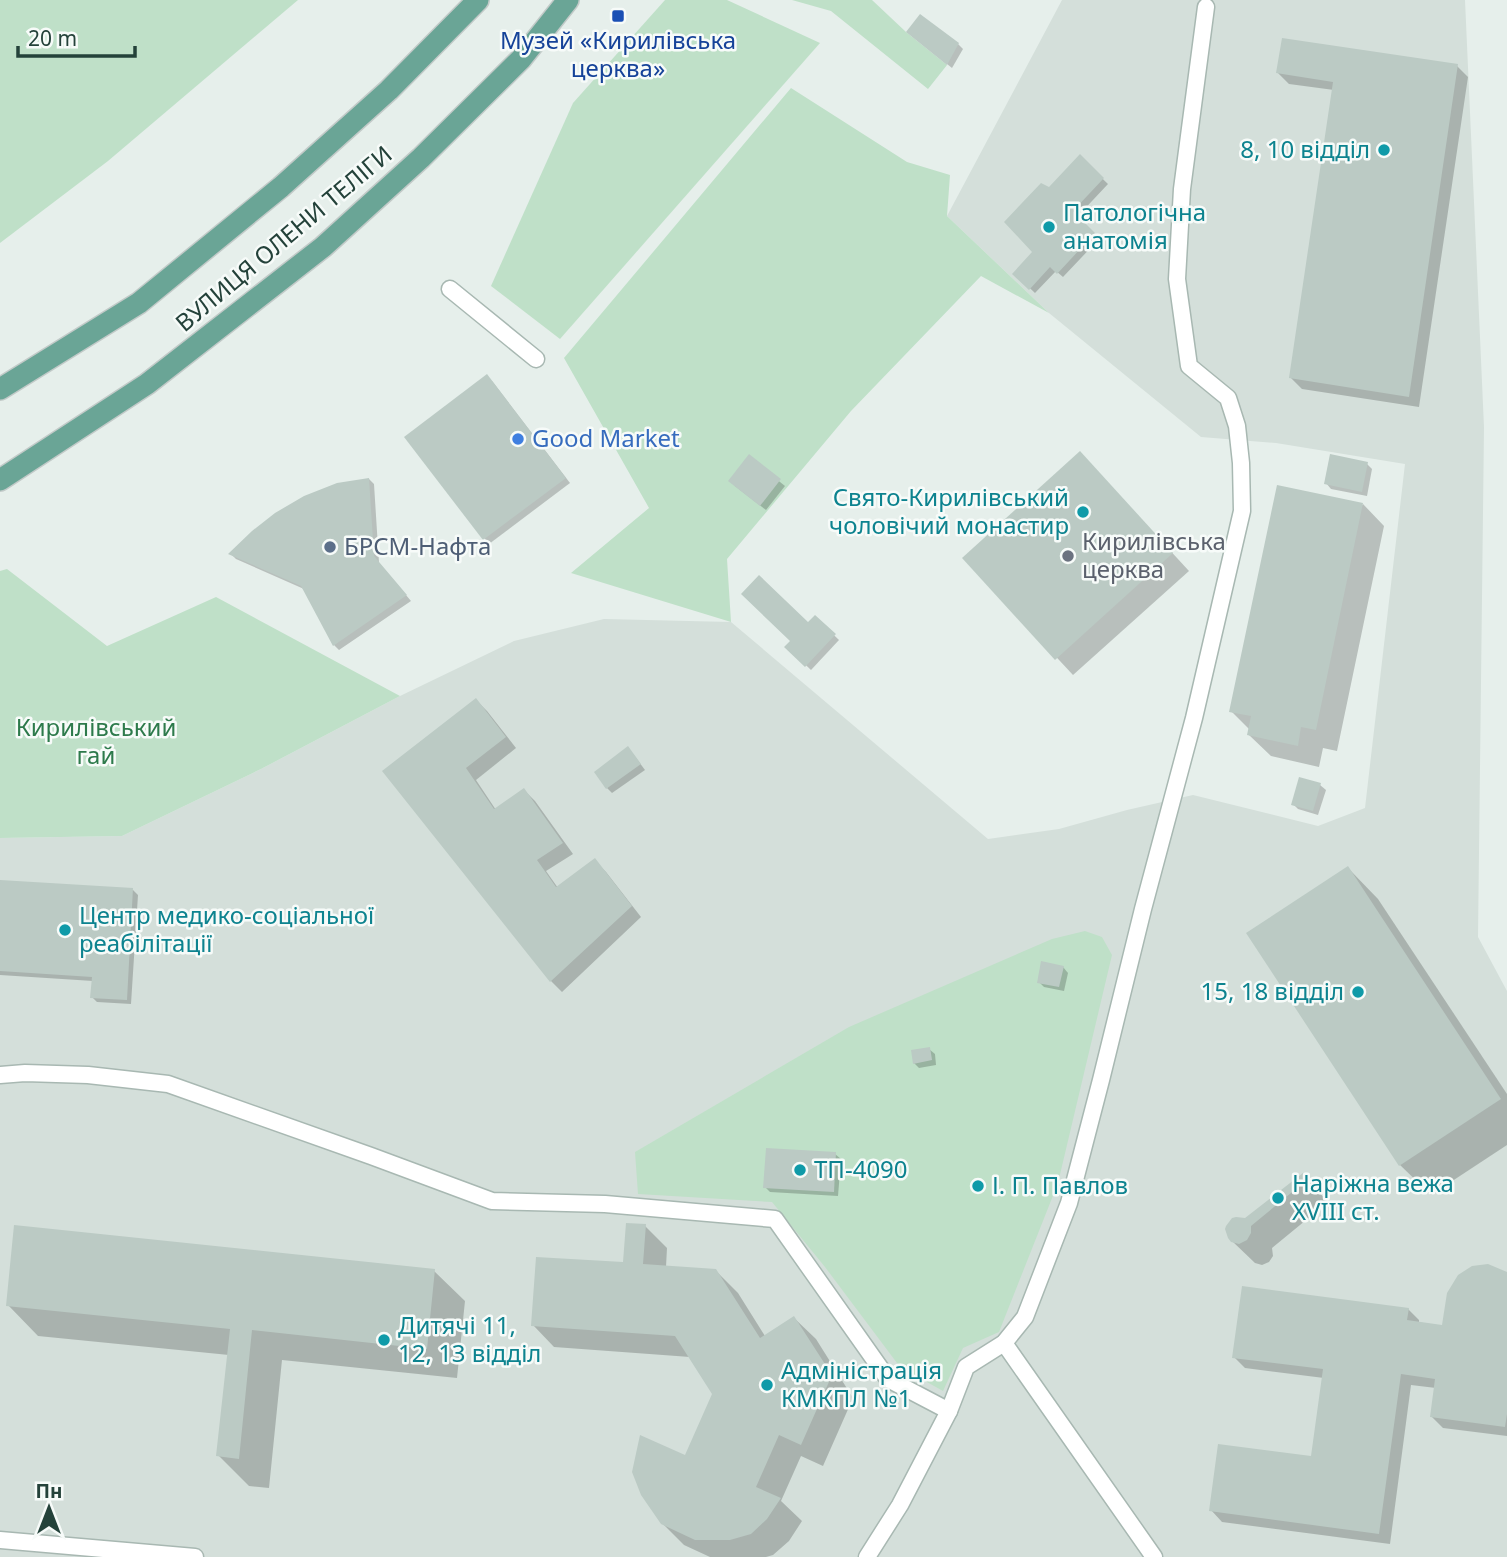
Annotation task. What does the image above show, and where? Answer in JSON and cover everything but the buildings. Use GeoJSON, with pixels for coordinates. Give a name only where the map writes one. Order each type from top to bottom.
{"type":"FeatureCollection","features":[{"type":"Feature","properties":{"kind":"main road","name":"ВУЛИЦЯ ОЛЕНИ ТЕЛІГИ"},"geometry":{"type":"LineString","coordinates":[[0,389],[139,303],[251,212],[389,90],[478,0]]}},
{"type":"Feature","properties":{"kind":"main road","name":"ВУЛИЦЯ ОЛЕНИ ТЕЛІГИ"},"geometry":{"type":"LineString","coordinates":[[0,480],[147,384],[323,247],[421,158],[520,59],[568,0]]}},
{"type":"Feature","properties":{"kind":"lane"},"geometry":{"type":"LineString","coordinates":[[867,1557],[900,1505],[949,1411],[966,1367],[1004,1343],[1025,1317],[1069,1203],[1194,718],[1242,510],[1237,426],[1227,398],[1189,366],[1177,279],[1182,189],[1206,7]]}},
{"type":"Feature","properties":{"kind":"lane"},"geometry":{"type":"LineString","coordinates":[[450,289],[536,359]]}},
{"type":"Feature","properties":{"kind":"lane"},"geometry":{"type":"LineString","coordinates":[[0,1075],[88,1075],[168,1084],[492,1201],[605,1204],[775,1219],[888,1379],[949,1411]]}},
{"type":"Feature","properties":{"kind":"lane"},"geometry":{"type":"LineString","coordinates":[[1004,1343],[1154,1557]]}},
{"type":"Feature","properties":{"kind":"lane"},"geometry":{"type":"LineString","coordinates":[[0,1540],[185,1557]]}},
{"type":"Feature","properties":{"kind":"shaded area"},"geometry":{"type":"Polygon","coordinates":[[[1062,0],[1465,0],[1484,427],[1478,937],[1507,991],[1507,1557],[0,1557],[0,838],[122,836],[514,641],[604,619],[731,622],[988,839],[1059,829],[1193,795],[1318,826],[1365,808],[1405,464],[1276,443],[1201,437],[1049,313],[947,216],[1062,0]]]}},
{"type":"Feature","properties":{"kind":"green space"},"geometry":{"type":"Polygon","coordinates":[[[0,0],[298,0],[108,161],[0,243],[0,0]]]}},
{"type":"Feature","properties":{"kind":"green space"},"geometry":{"type":"Polygon","coordinates":[[[665,0],[727,0],[820,43],[560,339],[491,286],[573,103],[665,0]]]}},
{"type":"Feature","properties":{"kind":"green space"},"geometry":{"type":"Polygon","coordinates":[[[792,0],[872,0],[947,65],[928,89],[831,11],[792,0]]]}},
{"type":"Feature","properties":{"kind":"green space"},"geometry":{"type":"Polygon","coordinates":[[[791,88],[907,162],[950,175],[947,216],[1049,313],[981,276],[851,411],[727,559],[731,622],[571,573],[649,508],[564,358],[791,88]]]}},
{"type":"Feature","properties":{"kind":"green space","name":"Кирилівський гай"},"geometry":{"type":"Polygon","coordinates":[[[7,569],[107,646],[216,597],[400,696],[261,769],[122,836],[0,838],[0,571],[7,569]]]}},
{"type":"Feature","properties":{"kind":"green space"},"geometry":{"type":"Polygon","coordinates":[[[1085,931],[1102,937],[1112,955],[1058,1183],[999,1332],[963,1348],[943,1391],[900,1367],[772,1202],[638,1194],[635,1152],[849,1027],[1052,939],[1085,931]]]}},
{"type":"Feature","properties":{"kind":"place","name":"Музей «Кирилівська церква»"},"geometry":{"type":"Point","coordinates":[618,16]}},
{"type":"Feature","properties":{"kind":"place","name":"8, 10 відділ"},"geometry":{"type":"Point","coordinates":[1384,150]}},
{"type":"Feature","properties":{"kind":"place","name":"Патологічна анатомія"},"geometry":{"type":"Point","coordinates":[1049,227]}},
{"type":"Feature","properties":{"kind":"place","name":"Good Market"},"geometry":{"type":"Point","coordinates":[518,439]}},
{"type":"Feature","properties":{"kind":"place","name":"Свято-Кирилівський чоловічий монастир"},"geometry":{"type":"Point","coordinates":[1083,512]}},
{"type":"Feature","properties":{"kind":"place","name":"БРСМ-Нафта"},"geometry":{"type":"Point","coordinates":[330,547]}},
{"type":"Feature","properties":{"kind":"place","name":"Кирилівська церква"},"geometry":{"type":"Point","coordinates":[1068,556]}},
{"type":"Feature","properties":{"kind":"place","name":"Центр медико-соціальної реабілітації"},"geometry":{"type":"Point","coordinates":[65,930]}},
{"type":"Feature","properties":{"kind":"place","name":"15, 18 відділ"},"geometry":{"type":"Point","coordinates":[1358,992]}},
{"type":"Feature","properties":{"kind":"place","name":"ТП-4090"},"geometry":{"type":"Point","coordinates":[800,1170]}},
{"type":"Feature","properties":{"kind":"place","name":"І. П. Павлов"},"geometry":{"type":"Point","coordinates":[978,1186]}},
{"type":"Feature","properties":{"kind":"place","name":"Наріжна вежа XVIII ст."},"geometry":{"type":"Point","coordinates":[1278,1198]}},
{"type":"Feature","properties":{"kind":"place","name":"Дитячі 11, 12, 13 відділ"},"geometry":{"type":"Point","coordinates":[384,1340]}},
{"type":"Feature","properties":{"kind":"place","name":"Адміністрація КМКПЛ №1"},"geometry":{"type":"Point","coordinates":[767,1385]}}]}
